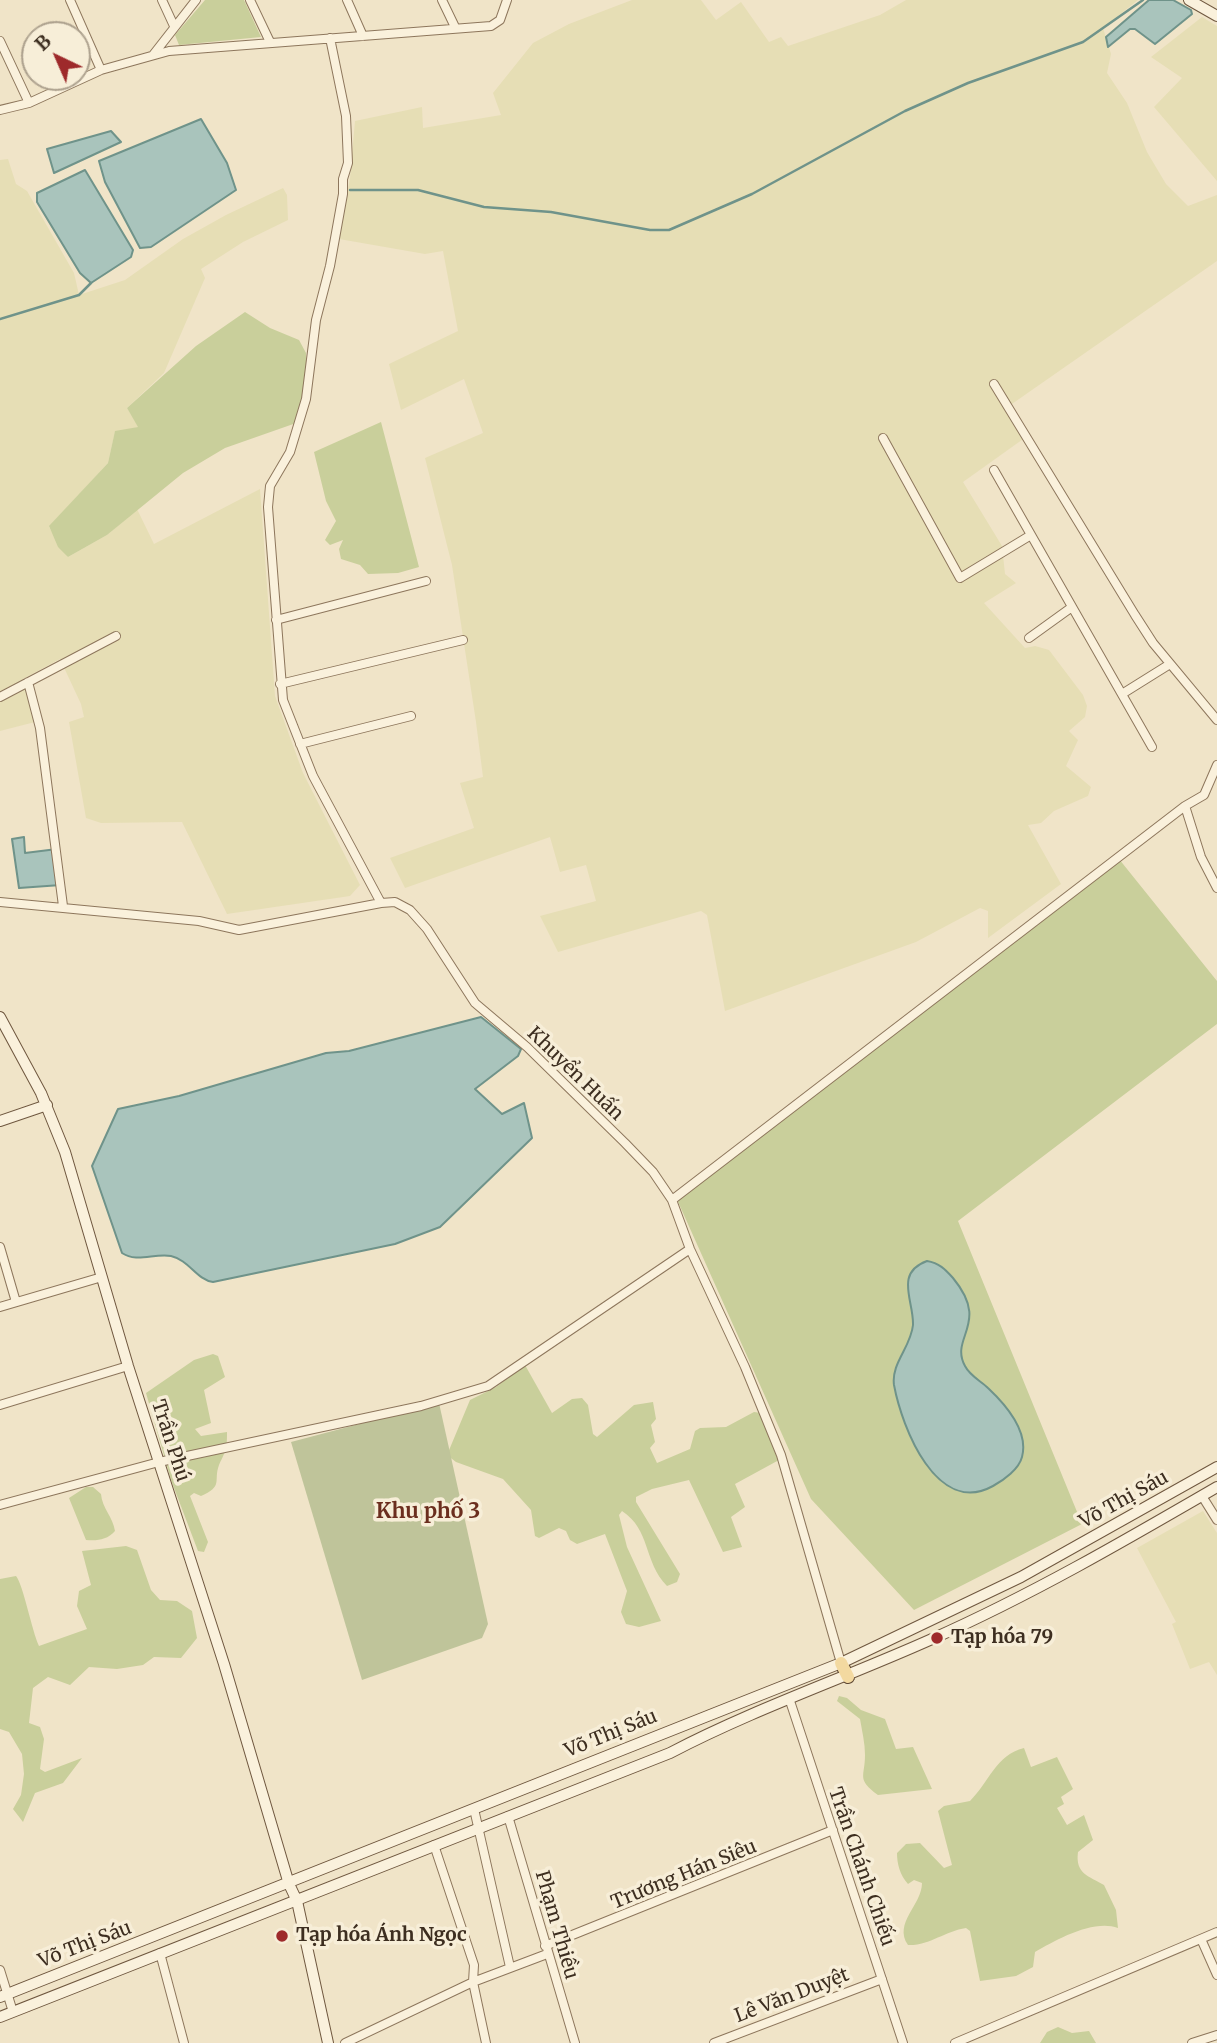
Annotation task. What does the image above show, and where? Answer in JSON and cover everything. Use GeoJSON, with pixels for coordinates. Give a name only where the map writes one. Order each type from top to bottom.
{"type":"FeatureCollection","features":[{"type":"Feature","properties":{"kind":"main road"},"geometry":{"type":"LineString","coordinates":[[1189,0],[1217,16]]}},
{"type":"Feature","properties":{"kind":"main road","name":"Trần Phú"},"geometry":{"type":"LineString","coordinates":[[1,1019],[47,1105],[65,1152],[128,1366],[289,1884],[297,1901],[328,2043]]}},
{"type":"Feature","properties":{"kind":"main road"},"geometry":{"type":"LineString","coordinates":[[0,1121],[47,1105]]}},
{"type":"Feature","properties":{"kind":"main road","name":"Võ Thị Sáu"},"geometry":{"type":"LineString","coordinates":[[4,1996],[841,1663],[1021,1577],[1217,1467]]}},
{"type":"Feature","properties":{"kind":"main road","name":"Võ Thị Sáu"},"geometry":{"type":"LineString","coordinates":[[0,2017],[297,1901],[477,1826],[670,1753],[709,1733],[848,1677],[1022,1596],[1217,1487]]}},
{"type":"Feature","properties":{"kind":"main road"},"geometry":{"type":"LineString","coordinates":[[841,1663],[848,1677]]}},
{"type":"Feature","properties":{"kind":"street"},"geometry":{"type":"LineString","coordinates":[[69,0],[101,69]]}},
{"type":"Feature","properties":{"kind":"street"},"geometry":{"type":"LineString","coordinates":[[162,0],[174,26]]}},
{"type":"Feature","properties":{"kind":"street"},"geometry":{"type":"LineString","coordinates":[[153,55],[196,0]]}},
{"type":"Feature","properties":{"kind":"street"},"geometry":{"type":"LineString","coordinates":[[250,0],[270,42]]}},
{"type":"Feature","properties":{"kind":"street"},"geometry":{"type":"LineString","coordinates":[[347,0],[363,36]]}},
{"type":"Feature","properties":{"kind":"street"},"geometry":{"type":"LineString","coordinates":[[442,0],[455,27]]}},
{"type":"Feature","properties":{"kind":"street"},"geometry":{"type":"LineString","coordinates":[[0,110],[29,103],[101,69],[169,51],[494,25],[500,20],[506,0]]}},
{"type":"Feature","properties":{"kind":"street"},"geometry":{"type":"LineString","coordinates":[[330,38],[346,116],[349,158],[330,266],[316,320],[306,399],[289,452],[268,496],[280,684],[300,744],[339,828],[381,903]]}},
{"type":"Feature","properties":{"kind":"street"},"geometry":{"type":"LineString","coordinates":[[0,41],[29,103]]}},
{"type":"Feature","properties":{"kind":"street"},"geometry":{"type":"LineString","coordinates":[[994,384],[1135,615],[1170,664],[1217,720]]}},
{"type":"Feature","properties":{"kind":"street"},"geometry":{"type":"LineString","coordinates":[[883,438],[960,578],[1031,535]]}},
{"type":"Feature","properties":{"kind":"street"},"geometry":{"type":"LineString","coordinates":[[994,470],[1152,747]]}},
{"type":"Feature","properties":{"kind":"street"},"geometry":{"type":"LineString","coordinates":[[276,620],[426,581]]}},
{"type":"Feature","properties":{"kind":"street"},"geometry":{"type":"LineString","coordinates":[[1029,638],[1073,607]]}},
{"type":"Feature","properties":{"kind":"street"},"geometry":{"type":"LineString","coordinates":[[0,697],[116,636]]}},
{"type":"Feature","properties":{"kind":"street"},"geometry":{"type":"LineString","coordinates":[[280,684],[463,640]]}},
{"type":"Feature","properties":{"kind":"street"},"geometry":{"type":"LineString","coordinates":[[1122,694],[1170,664]]}},
{"type":"Feature","properties":{"kind":"street"},"geometry":{"type":"LineString","coordinates":[[28,682],[42,740],[63,906]]}},
{"type":"Feature","properties":{"kind":"street"},"geometry":{"type":"LineString","coordinates":[[300,744],[411,716]]}},
{"type":"Feature","properties":{"kind":"street"},"geometry":{"type":"LineString","coordinates":[[672,1200],[1185,806],[1204,795],[1217,765]]}},
{"type":"Feature","properties":{"kind":"street"},"geometry":{"type":"LineString","coordinates":[[1185,806],[1201,857],[1217,888]]}},
{"type":"Feature","properties":{"kind":"street","name":"Khuyển Huấn"},"geometry":{"type":"LineString","coordinates":[[0,902],[200,921],[239,930],[381,903],[395,902],[410,910],[427,929],[475,1003],[527,1047],[625,1143],[653,1172],[672,1200],[690,1249],[745,1367],[780,1455],[841,1663]]}},
{"type":"Feature","properties":{"kind":"street"},"geometry":{"type":"LineString","coordinates":[[0,1247],[16,1302]]}},
{"type":"Feature","properties":{"kind":"street"},"geometry":{"type":"LineString","coordinates":[[0,1505],[159,1462],[421,1406],[488,1387],[690,1249]]}},
{"type":"Feature","properties":{"kind":"street"},"geometry":{"type":"LineString","coordinates":[[0,1307],[102,1277]]}},
{"type":"Feature","properties":{"kind":"street"},"geometry":{"type":"LineString","coordinates":[[0,1405],[128,1366]]}},
{"type":"Feature","properties":{"kind":"street"},"geometry":{"type":"LineString","coordinates":[[1202,1496],[1217,1520]]}},
{"type":"Feature","properties":{"kind":"street","name":"Trần Chánh Chiếu"},"geometry":{"type":"LineString","coordinates":[[790,1701],[903,2043]]}},
{"type":"Feature","properties":{"kind":"street"},"geometry":{"type":"LineString","coordinates":[[474,1809],[510,1967]]}},
{"type":"Feature","properties":{"kind":"street","name":"Phạm Thiều"},"geometry":{"type":"LineString","coordinates":[[508,1816],[575,2043]]}},
{"type":"Feature","properties":{"kind":"street","name":"Trương Hán Siêu"},"geometry":{"type":"LineString","coordinates":[[345,2043],[546,1950],[833,1830]]}},
{"type":"Feature","properties":{"kind":"street"},"geometry":{"type":"LineString","coordinates":[[434,1845],[474,1965],[473,1982],[486,2043]]}},
{"type":"Feature","properties":{"kind":"street"},"geometry":{"type":"LineString","coordinates":[[955,2043],[1217,1932]]}},
{"type":"Feature","properties":{"kind":"street"},"geometry":{"type":"LineString","coordinates":[[1201,1939],[1217,1975]]}},
{"type":"Feature","properties":{"kind":"street"},"geometry":{"type":"LineString","coordinates":[[160,1953],[184,2043]]}},
{"type":"Feature","properties":{"kind":"street"},"geometry":{"type":"LineString","coordinates":[[0,1970],[4,1996],[13,2012]]}},
{"type":"Feature","properties":{"kind":"street","name":"Lê Văn Duyệt"},"geometry":{"type":"LineString","coordinates":[[715,2043],[882,1979]]}},
{"type":"Feature","properties":{"kind":"street"},"geometry":{"type":"LineString","coordinates":[[1192,2043],[1217,2035]]}},
{"type":"Feature","properties":{"kind":"shaded area"},"geometry":{"type":"Polygon","coordinates":[[[632,0],[701,0],[716,20],[741,2],[769,42],[781,37],[788,46],[880,15],[906,0],[1138,0],[1103,28],[1111,54],[1107,73],[1127,103],[1147,152],[1166,184],[1188,206],[1217,195],[1217,261],[1009,406],[1026,437],[963,482],[1002,546],[1005,574],[1016,583],[984,603],[1025,648],[1035,646],[1049,650],[1083,695],[1087,706],[1085,717],[1069,731],[1078,740],[1066,766],[1091,787],[1088,796],[1054,811],[1041,823],[1028,825],[1061,884],[988,938],[988,911],[980,908],[916,942],[725,1011],[707,915],[701,911],[558,952],[540,916],[596,901],[586,865],[560,872],[550,837],[405,888],[390,858],[474,828],[460,783],[483,777],[476,722],[452,565],[425,458],[483,433],[464,379],[401,410],[389,364],[458,331],[443,251],[425,254],[339,239],[350,178],[355,121],[422,107],[423,128],[501,115],[493,93],[533,43],[569,24],[632,0]]]}},
{"type":"Feature","properties":{"kind":"shaded area"},"geometry":{"type":"Polygon","coordinates":[[[1202,17],[1217,26],[1217,181],[1154,107],[1182,78],[1151,57],[1202,17]]]}},
{"type":"Feature","properties":{"kind":"shaded area"},"geometry":{"type":"Polygon","coordinates":[[[8,159],[16,184],[27,191],[74,273],[79,295],[125,280],[183,239],[226,215],[283,188],[287,195],[288,220],[243,242],[201,269],[205,278],[164,373],[127,408],[139,427],[115,432],[108,463],[49,527],[68,557],[107,535],[137,509],[154,544],[260,489],[275,696],[303,773],[360,885],[350,896],[227,914],[182,822],[101,823],[86,818],[69,722],[84,717],[81,704],[60,659],[23,679],[35,722],[0,731],[0,160],[8,159]]]}},
{"type":"Feature","properties":{"kind":"shaded area"},"geometry":{"type":"Polygon","coordinates":[[[1203,1511],[1217,1533],[1217,1675],[1209,1662],[1190,1669],[1172,1624],[1176,1622],[1137,1548],[1203,1511]]]}},
{"type":"Feature","properties":{"kind":"green space"},"geometry":{"type":"Polygon","coordinates":[[[205,0],[244,0],[261,37],[179,45],[175,35],[205,0]]]}},
{"type":"Feature","properties":{"kind":"green space"},"geometry":{"type":"Polygon","coordinates":[[[245,312],[270,328],[299,340],[306,353],[306,402],[299,422],[225,448],[183,473],[107,535],[68,557],[58,547],[49,526],[108,463],[115,431],[138,427],[127,408],[196,346],[245,312]]]}},
{"type":"Feature","properties":{"kind":"green space"},"geometry":{"type":"Polygon","coordinates":[[[381,422],[419,567],[398,573],[368,574],[360,565],[341,559],[339,549],[343,540],[330,545],[325,540],[336,521],[326,501],[314,452],[381,422]]]}},
{"type":"Feature","properties":{"kind":"green space"},"geometry":{"type":"Polygon","coordinates":[[[1119,859],[1217,981],[1217,1024],[958,1221],[1082,1524],[914,1610],[811,1499],[675,1195],[1119,859]]]}},
{"type":"Feature","properties":{"kind":"green space"},"geometry":{"type":"Polygon","coordinates":[[[213,1354],[218,1356],[225,1377],[204,1390],[211,1423],[195,1429],[201,1436],[227,1432],[227,1443],[213,1489],[201,1496],[194,1493],[190,1496],[208,1542],[204,1552],[198,1551],[171,1480],[146,1393],[194,1360],[213,1354]]]}},
{"type":"Feature","properties":{"kind":"green space"},"geometry":{"type":"Polygon","coordinates":[[[525,1365],[552,1413],[572,1399],[582,1398],[588,1405],[593,1434],[597,1437],[634,1405],[653,1402],[656,1419],[651,1425],[655,1442],[650,1448],[657,1463],[690,1449],[695,1431],[700,1428],[726,1427],[754,1412],[761,1413],[779,1460],[735,1484],[745,1507],[731,1517],[742,1547],[723,1552],[689,1480],[652,1489],[636,1497],[636,1502],[680,1574],[677,1582],[667,1586],[654,1566],[638,1527],[622,1511],[619,1515],[627,1547],[661,1621],[639,1627],[626,1624],[621,1612],[627,1591],[605,1534],[577,1544],[570,1540],[566,1531],[559,1528],[539,1538],[535,1536],[531,1510],[503,1479],[456,1462],[447,1455],[470,1400],[496,1387],[525,1365]]]}},
{"type":"Feature","properties":{"kind":"green space"},"geometry":{"type":"Polygon","coordinates":[[[439,1403],[488,1624],[482,1638],[362,1680],[291,1442],[439,1403]]]}},
{"type":"Feature","properties":{"kind":"green space"},"geometry":{"type":"Polygon","coordinates":[[[86,1487],[93,1487],[101,1494],[112,1521],[115,1531],[105,1538],[86,1540],[69,1498],[86,1487]]]}},
{"type":"Feature","properties":{"kind":"green space"},"geometry":{"type":"Polygon","coordinates":[[[126,1546],[137,1550],[151,1590],[160,1600],[177,1601],[192,1611],[197,1638],[181,1658],[154,1657],[143,1665],[117,1669],[89,1667],[70,1685],[48,1677],[33,1688],[29,1723],[40,1727],[44,1739],[40,1769],[45,1772],[82,1758],[63,1783],[35,1793],[23,1822],[13,1809],[21,1795],[24,1774],[22,1754],[9,1732],[0,1729],[0,1579],[16,1576],[39,1646],[87,1629],[77,1606],[79,1591],[91,1585],[82,1551],[126,1546]]]}},
{"type":"Feature","properties":{"kind":"green space"},"geometry":{"type":"Polygon","coordinates":[[[839,1696],[847,1698],[861,1710],[885,1719],[896,1749],[913,1747],[932,1789],[878,1795],[871,1790],[863,1777],[865,1750],[860,1719],[837,1701],[839,1696]]]}},
{"type":"Feature","properties":{"kind":"green space"},"geometry":{"type":"Polygon","coordinates":[[[1024,1748],[1031,1767],[1057,1757],[1073,1789],[1061,1797],[1064,1804],[1057,1808],[1067,1825],[1084,1815],[1093,1840],[1078,1852],[1079,1865],[1084,1873],[1104,1885],[1116,1910],[1118,1928],[1097,1926],[1075,1932],[1035,1952],[1033,1967],[1016,1976],[980,1981],[970,1931],[966,1928],[923,1943],[908,1945],[904,1929],[918,1899],[922,1883],[914,1880],[908,1884],[900,1869],[897,1853],[906,1844],[920,1843],[944,1868],[952,1865],[938,1811],[944,1806],[970,1801],[1006,1757],[1024,1748]]]}},
{"type":"Feature","properties":{"kind":"green space"},"geometry":{"type":"Polygon","coordinates":[[[1058,2027],[1072,2033],[1089,2031],[1096,2043],[1040,2043],[1047,2032],[1058,2027]]]}},
{"type":"Feature","properties":{"kind":"water"},"geometry":{"type":"Polygon","coordinates":[[[1149,0],[1173,0],[1191,10],[1192,14],[1155,44],[1135,29],[1130,29],[1108,47],[1106,37],[1149,0]]]}},
{"type":"Feature","properties":{"kind":"water"},"geometry":{"type":"Polygon","coordinates":[[[201,119],[227,163],[236,190],[151,247],[140,248],[105,182],[99,161],[201,119]]]}},
{"type":"Feature","properties":{"kind":"water"},"geometry":{"type":"Polygon","coordinates":[[[111,131],[121,142],[54,173],[47,149],[111,131]]]}},
{"type":"Feature","properties":{"kind":"water"},"geometry":{"type":"Polygon","coordinates":[[[85,170],[133,250],[131,257],[91,283],[80,273],[37,202],[37,193],[85,170]]]}},
{"type":"Feature","properties":{"kind":"water"},"geometry":{"type":"Polygon","coordinates":[[[24,837],[25,853],[57,849],[61,885],[19,888],[12,839],[24,837]]]}},
{"type":"Feature","properties":{"kind":"water"},"geometry":{"type":"Polygon","coordinates":[[[481,1017],[521,1049],[518,1056],[475,1089],[502,1114],[524,1103],[532,1138],[440,1227],[395,1244],[213,1282],[202,1278],[183,1261],[171,1256],[140,1258],[122,1253],[92,1166],[118,1109],[179,1096],[326,1053],[349,1051],[481,1017]]]}},
{"type":"Feature","properties":{"kind":"water"},"geometry":{"type":"Polygon","coordinates":[[[927,1261],[944,1269],[964,1294],[969,1307],[961,1356],[965,1366],[1008,1410],[1022,1438],[1022,1457],[1014,1470],[993,1486],[973,1492],[955,1489],[939,1479],[926,1463],[905,1423],[894,1385],[895,1369],[909,1341],[913,1325],[908,1280],[917,1266],[927,1261]]]}},
{"type":"Feature","properties":{"kind":"waterway"},"geometry":{"type":"LineString","coordinates":[[350,190],[418,190],[484,207],[551,212],[650,230],[669,230],[752,194],[905,111],[968,83],[1083,42],[1143,0]]}},
{"type":"Feature","properties":{"kind":"waterway"},"geometry":{"type":"LineString","coordinates":[[0,319],[79,295],[91,283]]}},
{"type":"Feature","properties":{"kind":"place","name":"Tạp hóa 79"},"geometry":{"type":"Point","coordinates":[937,1638]}},
{"type":"Feature","properties":{"kind":"place","name":"Tạp hóa Ánh Ngọc"},"geometry":{"type":"Point","coordinates":[282,1936]}},
{"type":"Feature","properties":{"kind":"district","name":"Khu phố 3"},"geometry":{"type":"Point","coordinates":[428,1512]}}]}
